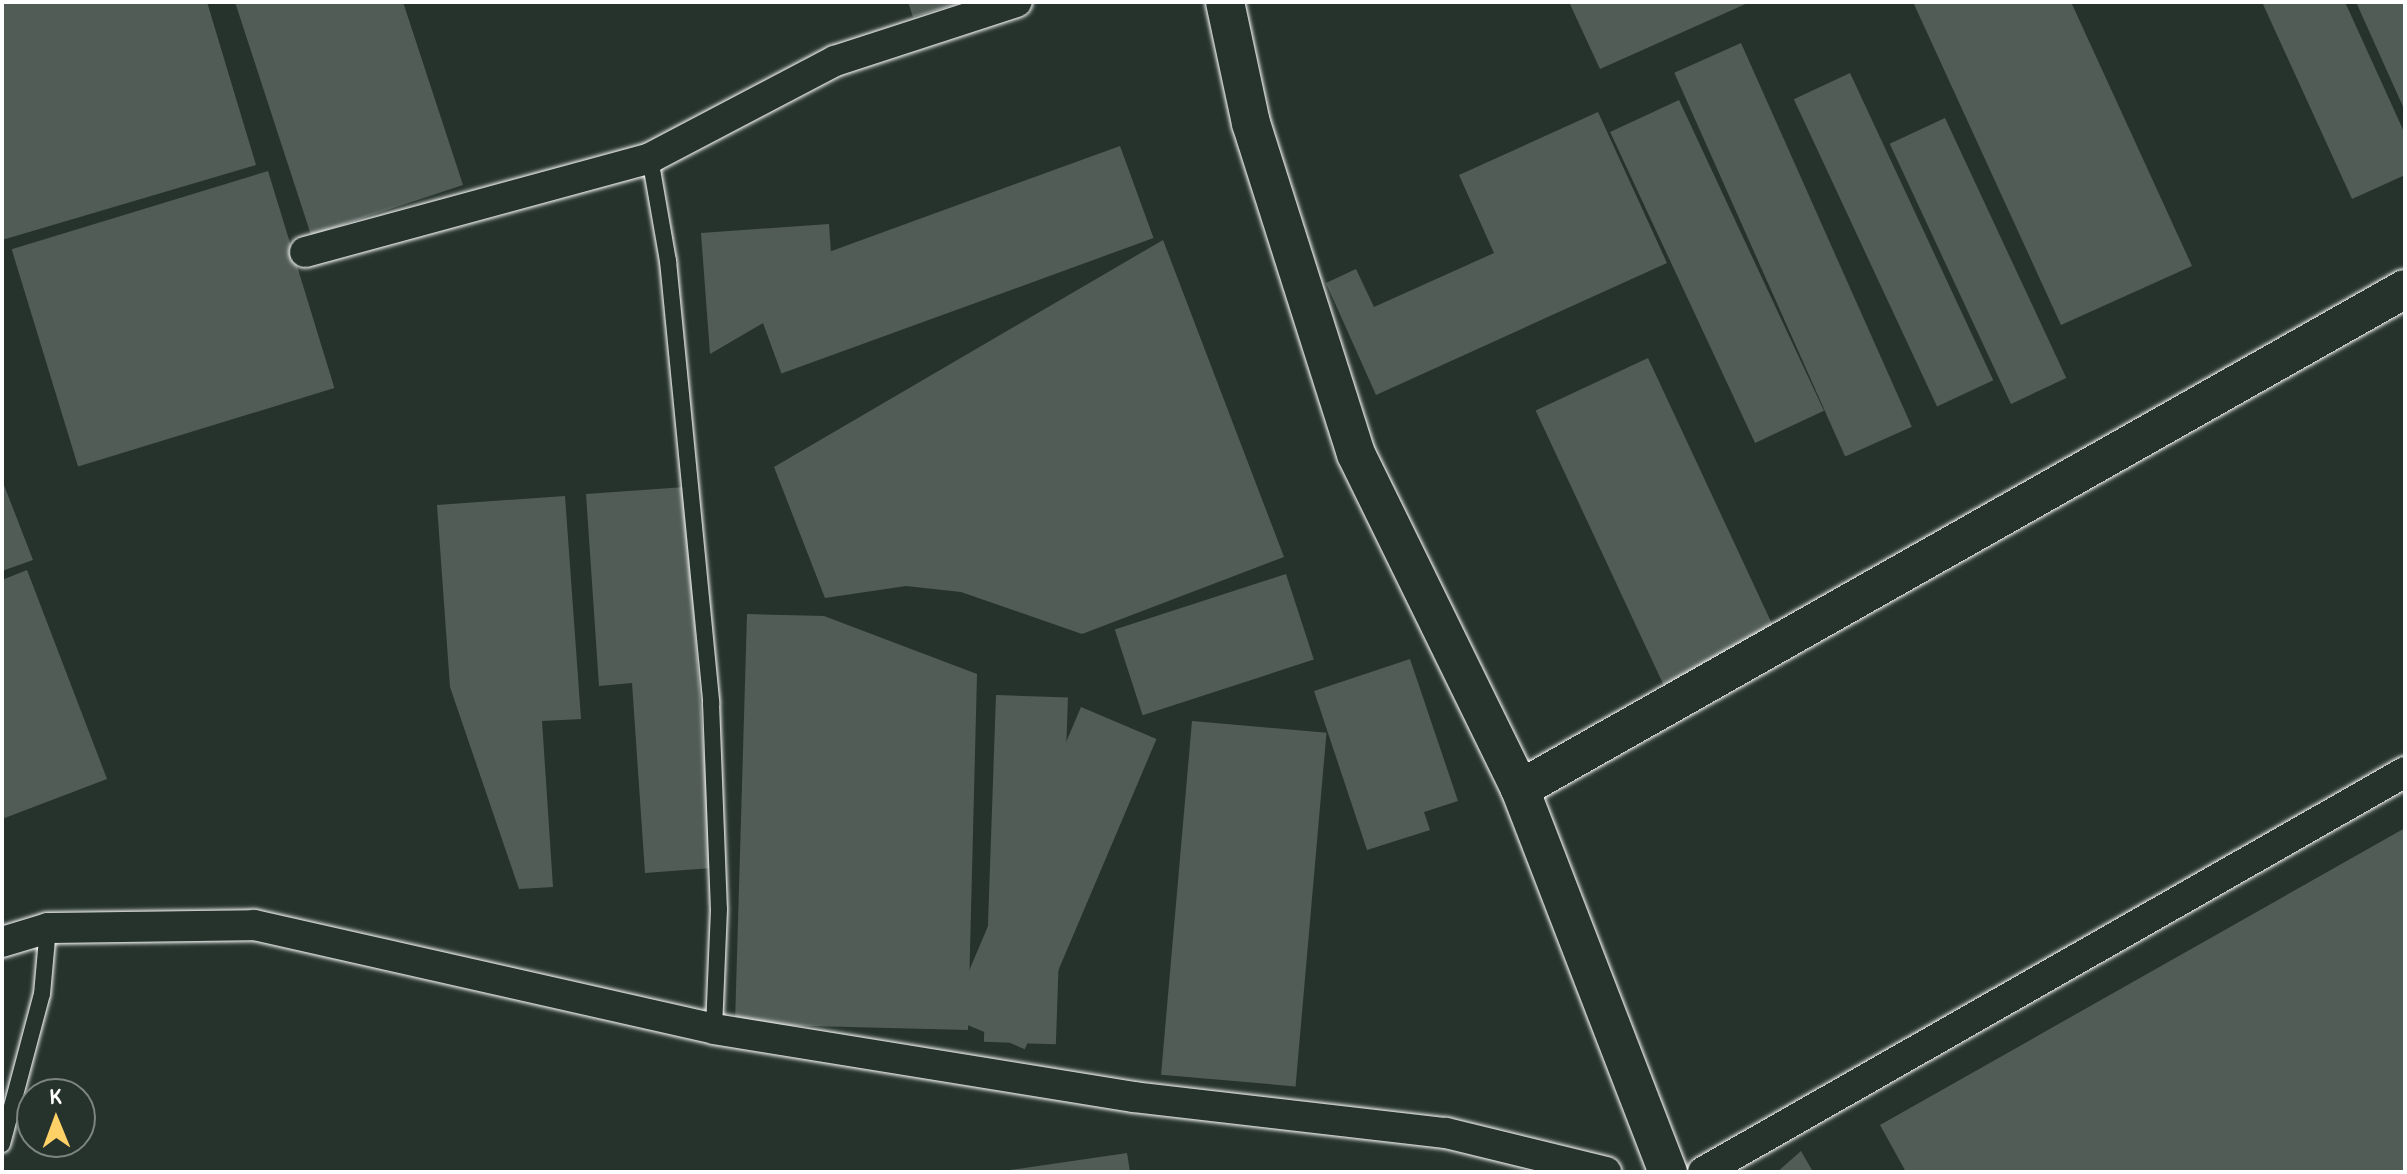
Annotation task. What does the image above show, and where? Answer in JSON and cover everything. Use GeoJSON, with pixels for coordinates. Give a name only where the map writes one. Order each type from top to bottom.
{"type":"FeatureCollection","features":[{"type":"Feature","properties":{"kind":"street"},"geometry":{"type":"LineString","coordinates":[[305,252],[650,158],[835,61],[1017,2]]}},
{"type":"Feature","properties":{"kind":"street"},"geometry":{"type":"LineString","coordinates":[[1225,2],[1251,123],[1356,454],[1520,789],[1668,1172]]}},
{"type":"Feature","properties":{"kind":"street"},"geometry":{"type":"LineString","coordinates":[[1520,789],[2405,289]]}},
{"type":"Feature","properties":{"kind":"street"},"geometry":{"type":"LineString","coordinates":[[1703,1172],[2405,772]]}},
{"type":"Feature","properties":{"kind":"street"},"geometry":{"type":"LineString","coordinates":[[2,942],[48,928],[254,925],[714,1029],[1134,1097],[1446,1133],[1606,1172]]}},
{"type":"Feature","properties":{"kind":"lane"},"geometry":{"type":"LineString","coordinates":[[650,158],[668,261],[711,703],[719,909],[714,1029]]}},
{"type":"Feature","properties":{"kind":"lane"},"geometry":{"type":"LineString","coordinates":[[2,1144],[42,994],[48,928]]}},
{"type":"Feature","properties":{"kind":"building"},"geometry":{"type":"Polygon","coordinates":[[[2,2],[207,2],[256,165],[2,240],[2,2]]]}},
{"type":"Feature","properties":{"kind":"building"},"geometry":{"type":"Polygon","coordinates":[[[235,2],[403,2],[463,185],[311,235],[235,2]]]}},
{"type":"Feature","properties":{"kind":"building"},"geometry":{"type":"Polygon","coordinates":[[[908,2],[961,2],[961,3],[913,17],[908,2]]]}},
{"type":"Feature","properties":{"kind":"building"},"geometry":{"type":"Polygon","coordinates":[[[1569,2],[1750,2],[1600,69],[1569,2]]]}},
{"type":"Feature","properties":{"kind":"building"},"geometry":{"type":"Polygon","coordinates":[[[1913,2],[2071,2],[2192,266],[2061,325],[1913,2]]]}},
{"type":"Feature","properties":{"kind":"building"},"geometry":{"type":"Polygon","coordinates":[[[2262,2],[2345,2],[2405,134],[2405,175],[2352,199],[2262,2]]]}},
{"type":"Feature","properties":{"kind":"building"},"geometry":{"type":"Polygon","coordinates":[[[2356,2],[2405,2],[2405,111],[2356,2]]]}},
{"type":"Feature","properties":{"kind":"building"},"geometry":{"type":"Polygon","coordinates":[[[1741,43],[1912,427],[1845,456],[1674,73],[1741,43]]]}},
{"type":"Feature","properties":{"kind":"building"},"geometry":{"type":"Polygon","coordinates":[[[1850,73],[1993,380],[1937,406],[1794,99],[1850,73]]]}},
{"type":"Feature","properties":{"kind":"building"},"geometry":{"type":"Polygon","coordinates":[[[1679,100],[1824,411],[1755,443],[1610,132],[1679,100]]]}},
{"type":"Feature","properties":{"kind":"building"},"geometry":{"type":"Polygon","coordinates":[[[1598,112],[1667,263],[1376,395],[1326,283],[1356,269],[1374,307],[1494,253],[1459,175],[1598,112]]]}},
{"type":"Feature","properties":{"kind":"building"},"geometry":{"type":"Polygon","coordinates":[[[1945,118],[2066,378],[2011,404],[1890,144],[1945,118]]]}},
{"type":"Feature","properties":{"kind":"building"},"geometry":{"type":"Polygon","coordinates":[[[1120,146],[1154,238],[781,374],[748,281],[1120,146]]]}},
{"type":"Feature","properties":{"kind":"building"},"geometry":{"type":"Polygon","coordinates":[[[268,171],[334,388],[78,466],[12,249],[268,171]]]}},
{"type":"Feature","properties":{"kind":"building"},"geometry":{"type":"Polygon","coordinates":[[[829,224],[833,282],[710,354],[701,233],[829,224]]]}},
{"type":"Feature","properties":{"kind":"building"},"geometry":{"type":"Polygon","coordinates":[[[1163,240],[1284,557],[1082,634],[961,592],[906,586],[825,598],[774,467],[1163,240]]]}},
{"type":"Feature","properties":{"kind":"building"},"geometry":{"type":"Polygon","coordinates":[[[1648,358],[1776,634],[1664,686],[1536,410],[1648,358]]]}},
{"type":"Feature","properties":{"kind":"building"},"geometry":{"type":"Polygon","coordinates":[[[2,480],[33,560],[2,571],[2,480]]]}},
{"type":"Feature","properties":{"kind":"building"},"geometry":{"type":"Polygon","coordinates":[[[685,487],[712,868],[645,873],[632,683],[599,686],[586,494],[685,487]]]}},
{"type":"Feature","properties":{"kind":"building"},"geometry":{"type":"Polygon","coordinates":[[[565,496],[581,719],[542,721],[553,887],[519,889],[450,687],[437,505],[565,496]]]}},
{"type":"Feature","properties":{"kind":"building"},"geometry":{"type":"Polygon","coordinates":[[[27,570],[107,779],[2,819],[2,580],[27,570]]]}},
{"type":"Feature","properties":{"kind":"building"},"geometry":{"type":"Polygon","coordinates":[[[1286,574],[1314,660],[1143,715],[1115,630],[1286,574]]]}},
{"type":"Feature","properties":{"kind":"building"},"geometry":{"type":"Polygon","coordinates":[[[747,614],[824,616],[977,674],[968,1030],[735,1024],[747,614]]]}},
{"type":"Feature","properties":{"kind":"building"},"geometry":{"type":"Polygon","coordinates":[[[1410,659],[1458,801],[1424,812],[1430,830],[1367,850],[1314,691],[1410,659]]]}},
{"type":"Feature","properties":{"kind":"building"},"geometry":{"type":"Polygon","coordinates":[[[996,695],[1068,698],[1056,1044],[984,1042],[996,695]]]}},
{"type":"Feature","properties":{"kind":"building"},"geometry":{"type":"Polygon","coordinates":[[[1081,707],[1156,739],[1025,1049],[949,1017],[1081,707]]]}},
{"type":"Feature","properties":{"kind":"building"},"geometry":{"type":"Polygon","coordinates":[[[1192,721],[1326,733],[1296,1086],[1161,1075],[1192,721]]]}},
{"type":"Feature","properties":{"kind":"building"},"geometry":{"type":"Polygon","coordinates":[[[2405,828],[2405,1172],[1906,1172],[1880,1125],[2405,828]]]}},
{"type":"Feature","properties":{"kind":"building"},"geometry":{"type":"Polygon","coordinates":[[[1801,1151],[1813,1172],[1777,1172],[1801,1151]]]}},
{"type":"Feature","properties":{"kind":"building"},"geometry":{"type":"Polygon","coordinates":[[[1127,1153],[1130,1172],[1010,1172],[1010,1170],[1127,1153]]]}}]}
